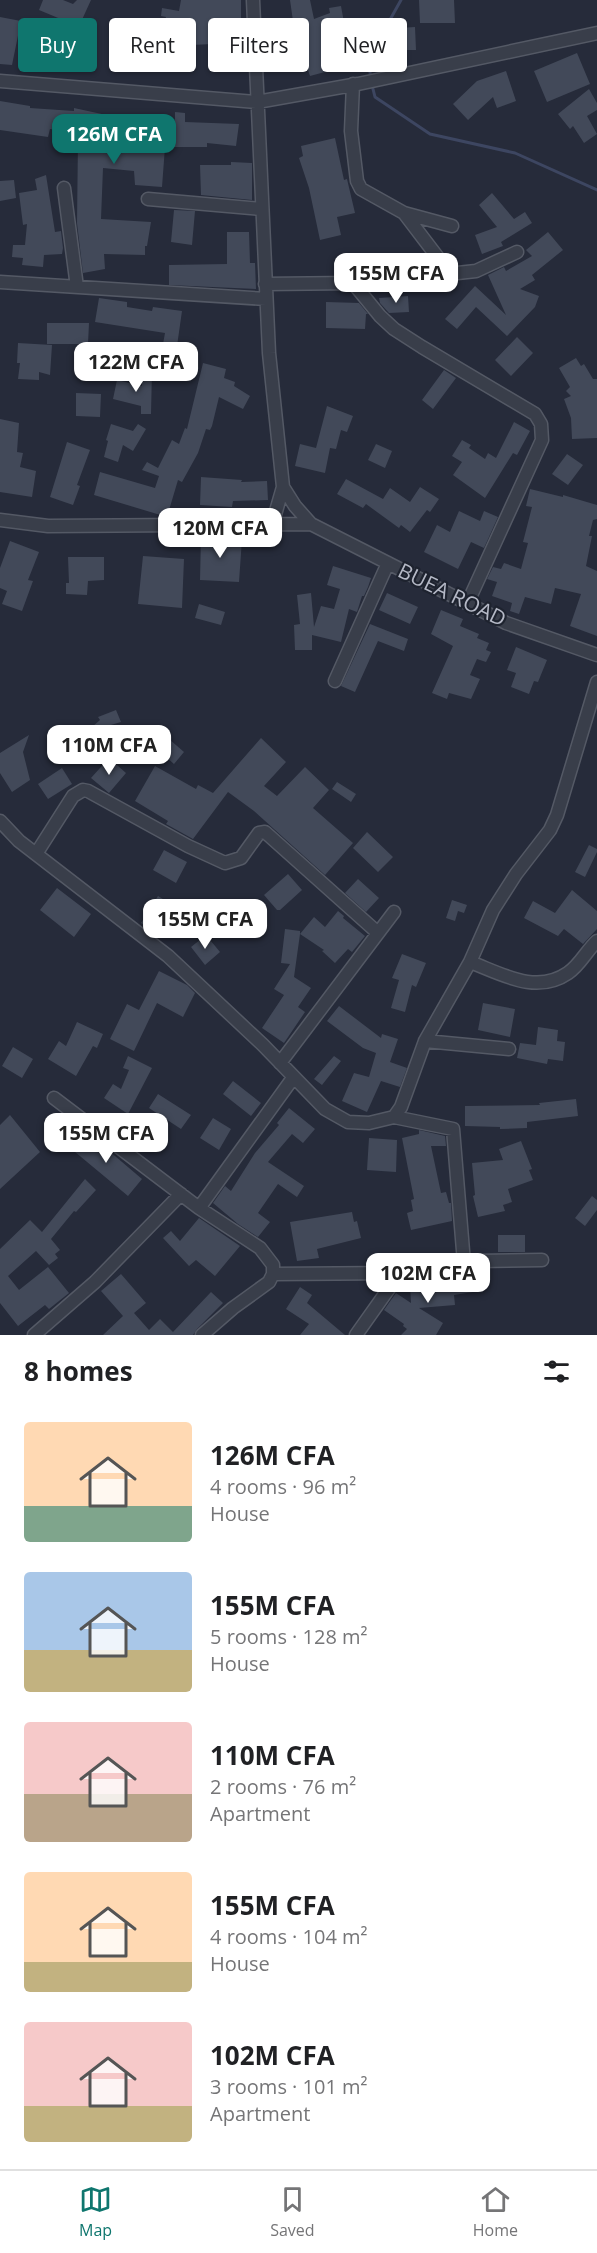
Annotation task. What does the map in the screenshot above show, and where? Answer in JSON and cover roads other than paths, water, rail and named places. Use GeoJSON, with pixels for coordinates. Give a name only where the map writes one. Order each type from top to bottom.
{"type":"FeatureCollection","features":[{"type":"Feature","properties":{"kind":"street"},"geometry":{"type":"LineString","coordinates":[[253,0],[269,353],[283,487],[272,525]]}},
{"type":"Feature","properties":{"kind":"street"},"geometry":{"type":"LineString","coordinates":[[0,81],[257,102],[355,84],[597,33]]}},
{"type":"Feature","properties":{"kind":"street"},"geometry":{"type":"LineString","coordinates":[[355,84],[351,131],[357,181],[361,189],[404,213],[452,226]]}},
{"type":"Feature","properties":{"kind":"street"},"geometry":{"type":"LineString","coordinates":[[64,188],[77,288]]}},
{"type":"Feature","properties":{"kind":"street"},"geometry":{"type":"LineString","coordinates":[[148,199],[261,209]]}},
{"type":"Feature","properties":{"kind":"street"},"geometry":{"type":"LineString","coordinates":[[404,213],[439,259],[443,268],[439,275]]}},
{"type":"Feature","properties":{"kind":"street"},"geometry":{"type":"LineString","coordinates":[[265,284],[353,283],[476,271],[517,252]]}},
{"type":"Feature","properties":{"kind":"street"},"geometry":{"type":"LineString","coordinates":[[0,282],[266,298]]}},
{"type":"Feature","properties":{"kind":"street"},"geometry":{"type":"LineString","coordinates":[[353,283],[394,329],[535,414],[541,424],[542,440],[468,602]]}},
{"type":"Feature","properties":{"kind":"street"},"geometry":{"type":"LineString","coordinates":[[283,487],[311,524]]}},
{"type":"Feature","properties":{"kind":"street"},"geometry":{"type":"LineString","coordinates":[[0,520],[48,526],[311,524]]}},
{"type":"Feature","properties":{"kind":"street","name":"BUEA ROAD"},"geometry":{"type":"LineString","coordinates":[[311,524],[506,622],[597,656]]}},
{"type":"Feature","properties":{"kind":"street"},"geometry":{"type":"LineString","coordinates":[[335,681],[388,563]]}},
{"type":"Feature","properties":{"kind":"street"},"geometry":{"type":"LineString","coordinates":[[394,1117],[401,1107],[425,1041],[470,962],[493,910],[516,874],[550,830],[557,814],[597,682]]}},
{"type":"Feature","properties":{"kind":"street"},"geometry":{"type":"LineString","coordinates":[[36,854],[73,796],[83,790],[88,791],[188,846],[225,863],[241,858],[259,833],[265,832],[378,933]]}},
{"type":"Feature","properties":{"kind":"street"},"geometry":{"type":"LineString","coordinates":[[0,821],[19,841],[168,956],[325,1109],[348,1122],[369,1123],[394,1117],[453,1129],[464,1263]]}},
{"type":"Feature","properties":{"kind":"street"},"geometry":{"type":"LineString","coordinates":[[280,1063],[394,912]]}},
{"type":"Feature","properties":{"kind":"street"},"geometry":{"type":"LineString","coordinates":[[470,962],[528,983],[543,983],[570,972],[597,941]]}},
{"type":"Feature","properties":{"kind":"street"},"geometry":{"type":"LineString","coordinates":[[425,1041],[509,1049]]}},
{"type":"Feature","properties":{"kind":"street"},"geometry":{"type":"LineString","coordinates":[[199,1208],[293,1078]]}},
{"type":"Feature","properties":{"kind":"street"},"geometry":{"type":"LineString","coordinates":[[54,1098],[199,1208],[260,1248],[273,1265],[273,1274],[269,1282],[233,1308],[202,1335]]}},
{"type":"Feature","properties":{"kind":"street"},"geometry":{"type":"LineString","coordinates":[[34,1335],[95,1282],[181,1194]]}},
{"type":"Feature","properties":{"kind":"street"},"geometry":{"type":"LineString","coordinates":[[273,1274],[400,1273],[464,1263],[542,1260]]}},
{"type":"Feature","properties":{"kind":"street"},"geometry":{"type":"LineString","coordinates":[[356,1335],[400,1273]]}},
{"type":"Feature","properties":{"kind":"waterway"},"geometry":{"type":"LineString","coordinates":[[371,79],[368,59],[401,0]]}},
{"type":"Feature","properties":{"kind":"waterway"},"geometry":{"type":"LineString","coordinates":[[372,85],[375,97],[430,134],[515,153],[597,190]]}}]}
